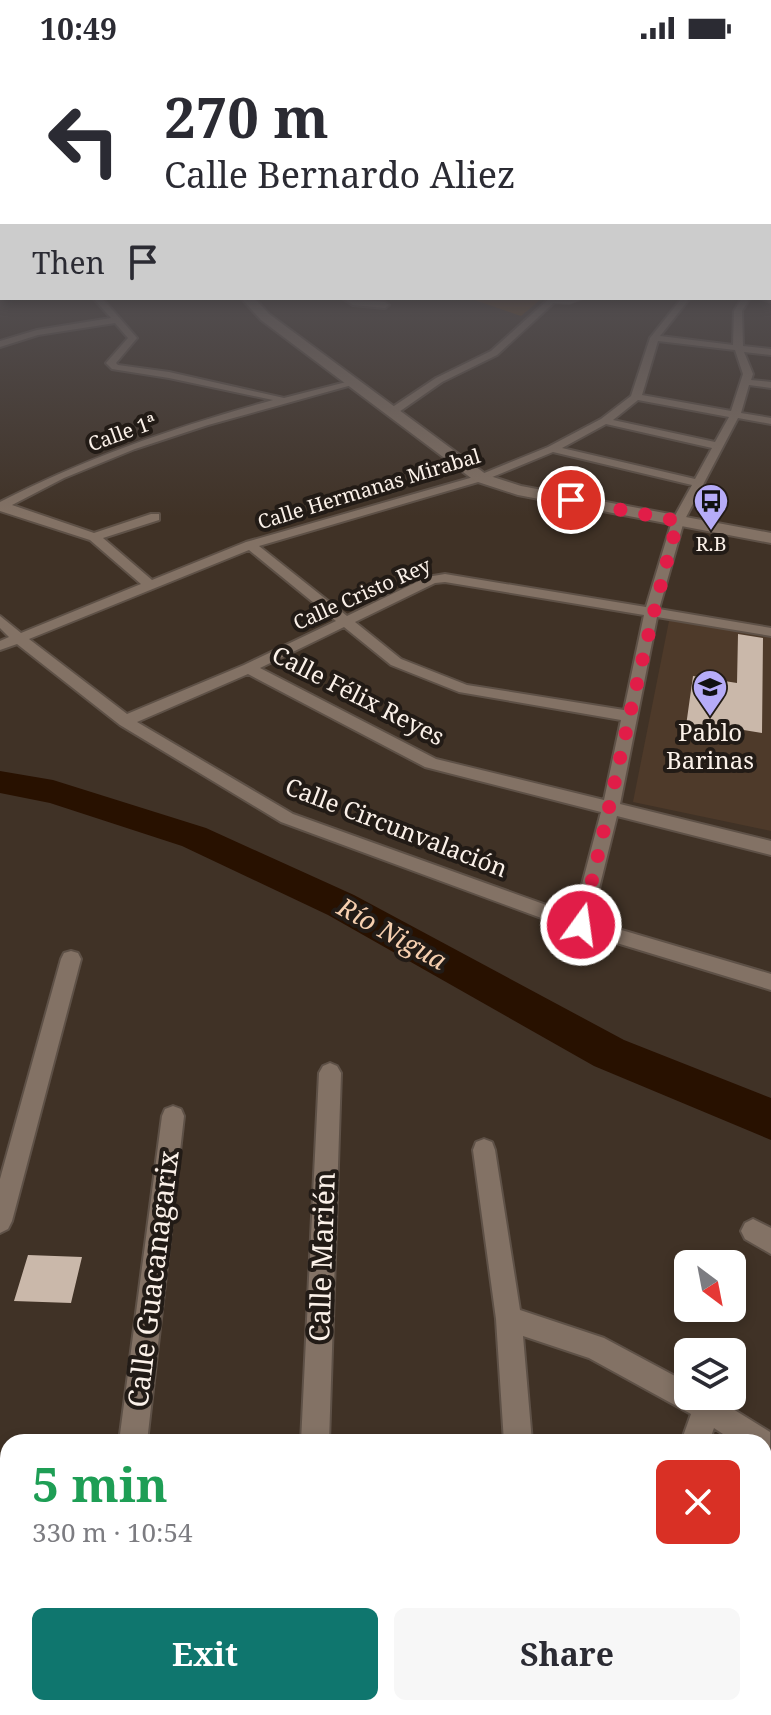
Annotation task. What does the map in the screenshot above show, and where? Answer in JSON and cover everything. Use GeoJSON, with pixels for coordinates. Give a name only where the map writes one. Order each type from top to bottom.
{"type":"FeatureCollection","features":[{"type":"Feature","properties":{"kind":"main road"},"geometry":{"type":"LineString","coordinates":[[326,362],[481,478],[518,490],[771,538]]}},
{"type":"Feature","properties":{"kind":"street"},"geometry":{"type":"LineString","coordinates":[[112,362],[115,367],[197,380],[282,400]]}},
{"type":"Feature","properties":{"kind":"street"},"geometry":{"type":"LineString","coordinates":[[392,412],[439,380],[475,362]]}},
{"type":"Feature","properties":{"kind":"street"},"geometry":{"type":"LineString","coordinates":[[647,362],[636,397],[771,421]]}},
{"type":"Feature","properties":{"kind":"street"},"geometry":{"type":"LineString","coordinates":[[581,925],[611,807],[651,614],[678,521],[735,414],[748,374],[744,362]]}},
{"type":"Feature","properties":{"kind":"street"},"geometry":{"type":"LineString","coordinates":[[745,382],[771,385]]}},
{"type":"Feature","properties":{"kind":"street","name":"Calle 1ª"},"geometry":{"type":"LineString","coordinates":[[2,506],[60,476],[140,445],[250,408],[354,383]]}},
{"type":"Feature","properties":{"kind":"street","name":"Calle Hermanas Mirabal"},"geometry":{"type":"LineString","coordinates":[[0,646],[250,545],[481,478],[552,449],[605,421],[636,397]]}},
{"type":"Feature","properties":{"kind":"street"},"geometry":{"type":"LineString","coordinates":[[605,421],[718,446]]}},
{"type":"Feature","properties":{"kind":"street"},"geometry":{"type":"LineString","coordinates":[[552,449],[698,483]]}},
{"type":"Feature","properties":{"kind":"street"},"geometry":{"type":"LineString","coordinates":[[2,506],[94,537],[150,585]]}},
{"type":"Feature","properties":{"kind":"street"},"geometry":{"type":"LineString","coordinates":[[94,537],[155,517]]}},
{"type":"Feature","properties":{"kind":"street"},"geometry":{"type":"LineString","coordinates":[[250,545],[396,662],[464,689],[630,716]]}},
{"type":"Feature","properties":{"kind":"street","name":"Calle Cristo Rey"},"geometry":{"type":"LineString","coordinates":[[125,721],[249,668],[432,580],[445,578],[771,632]]}},
{"type":"Feature","properties":{"kind":"street","name":"Calle Circunvalación"},"geometry":{"type":"LineString","coordinates":[[0,620],[18,638],[125,721],[287,818],[581,925],[771,982]]}},
{"type":"Feature","properties":{"kind":"street","name":"Calle Félix Reyes"},"geometry":{"type":"LineString","coordinates":[[249,668],[431,763],[771,848]]}},
{"type":"Feature","properties":{"kind":"street"},"geometry":{"type":"LineString","coordinates":[[0,1221],[71,959]]}},
{"type":"Feature","properties":{"kind":"street","name":"Calle Marién"},"geometry":{"type":"LineString","coordinates":[[315,1434],[330,1073]]}},
{"type":"Feature","properties":{"kind":"street","name":"Calle Guacanagarix"},"geometry":{"type":"LineString","coordinates":[[134,1434],[173,1116]]}},
{"type":"Feature","properties":{"kind":"street"},"geometry":{"type":"LineString","coordinates":[[484,1150],[509,1319],[517,1434]]}},
{"type":"Feature","properties":{"kind":"street"},"geometry":{"type":"LineString","coordinates":[[509,1319],[595,1347],[674,1390]]}},
{"type":"Feature","properties":{"kind":"street"},"geometry":{"type":"LineString","coordinates":[[698,1434],[706,1410]]}},
{"type":"Feature","properties":{"kind":"street"},"geometry":{"type":"LineString","coordinates":[[710,1410],[748,1434]]}},
{"type":"Feature","properties":{"kind":"shaded area","name":"Pablo Barinas"},"geometry":{"type":"Polygon","coordinates":[[[670,616],[771,634],[771,831],[633,802],[670,616]]]}},
{"type":"Feature","properties":{"kind":"building"},"geometry":{"type":"Polygon","coordinates":[[[738,634],[763,638],[762,733],[713,725],[712,738],[685,733],[693,676],[737,683],[738,634]]]}},
{"type":"Feature","properties":{"kind":"building"},"geometry":{"type":"Polygon","coordinates":[[[28,1255],[82,1257],[71,1303],[14,1301],[28,1255]]]}},
{"type":"Feature","properties":{"kind":"waterway","name":"Río Nigua"},"geometry":{"type":"LineString","coordinates":[[0,782],[53,792],[194,837],[341,905],[609,1053],[771,1119]]}},
{"type":"Feature","properties":{"kind":"place","name":"R.B"},"geometry":{"type":"Point","coordinates":[711,532]}},
{"type":"Feature","properties":{"kind":"place","name":"Pablo Barinas"},"geometry":{"type":"Point","coordinates":[710,718]}},
{"type":"Feature","properties":{"kind":"route"},"geometry":{"type":"LineString","coordinates":[[571,500],[678,521],[651,614],[611,807],[581,925]]}}]}
